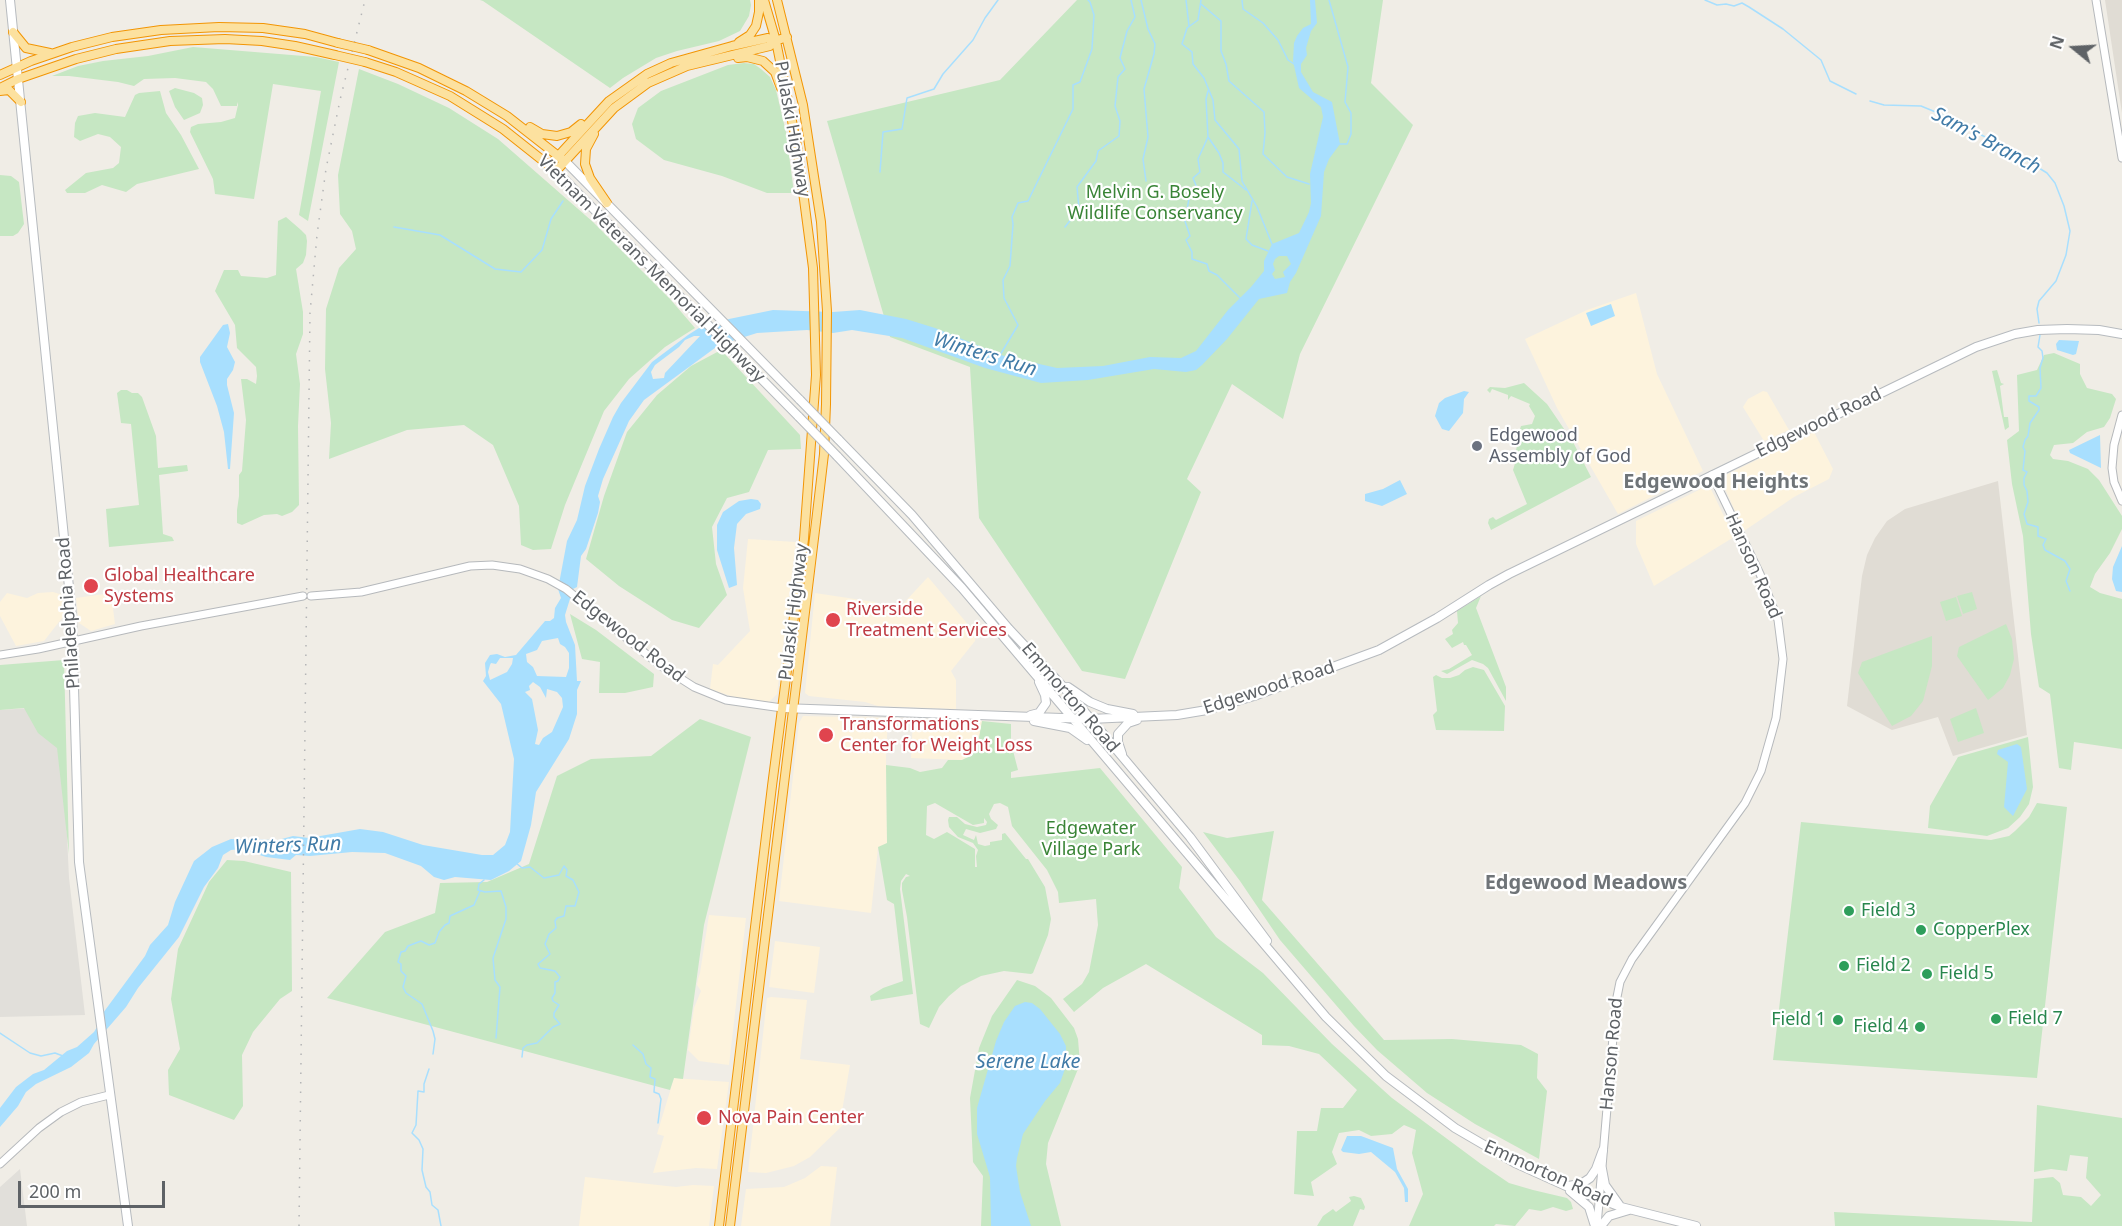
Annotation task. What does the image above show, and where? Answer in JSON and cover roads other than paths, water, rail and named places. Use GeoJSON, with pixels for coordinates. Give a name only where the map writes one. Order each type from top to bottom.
{"type":"FeatureCollection","features":[{"type":"Feature","properties":{"kind":"highway"},"geometry":{"type":"LineString","coordinates":[[732,46],[753,31],[758,19],[759,0]]}},
{"type":"Feature","properties":{"kind":"highway","name":"Pulaski Highway"},"geometry":{"type":"LineString","coordinates":[[719,1226],[805,528],[816,375],[811,252],[793,123],[764,0]]}},
{"type":"Feature","properties":{"kind":"highway","name":"Pulaski Highway"},"geometry":{"type":"LineString","coordinates":[[730,1226],[824,454],[827,311],[824,249],[816,179],[803,105],[777,0]]}},
{"type":"Feature","properties":{"kind":"highway","name":"Vietnam Veterans Memorial Highway"},"geometry":{"type":"LineString","coordinates":[[0,75],[54,53],[112,37],[200,27],[289,32],[368,50],[441,78],[507,116],[562,158]]}},
{"type":"Feature","properties":{"kind":"highway"},"geometry":{"type":"LineString","coordinates":[[13,32],[26,48],[54,53]]}},
{"type":"Feature","properties":{"kind":"highway"},"geometry":{"type":"LineString","coordinates":[[562,158],[625,98],[648,83],[674,71],[770,46],[774,41],[787,37]]}},
{"type":"Feature","properties":{"kind":"highway"},"geometry":{"type":"LineString","coordinates":[[507,116],[542,134],[557,136],[571,132],[632,84],[659,68],[732,46],[768,38],[774,41]]}},
{"type":"Feature","properties":{"kind":"highway","name":"Vietnam Veterans Memorial Highway"},"geometry":{"type":"LineString","coordinates":[[0,89],[18,79],[96,54],[170,41],[198,39],[253,41],[295,46],[365,62],[396,72],[450,96],[503,129],[553,168]]}},
{"type":"Feature","properties":{"kind":"highway"},"geometry":{"type":"LineString","coordinates":[[702,63],[747,57],[763,61],[775,72],[779,80],[793,123]]}},
{"type":"Feature","properties":{"kind":"highway"},"geometry":{"type":"LineString","coordinates":[[0,89],[9,90],[21,102]]}},
{"type":"Feature","properties":{"kind":"highway"},"geometry":{"type":"LineString","coordinates":[[553,168],[609,101]]}},
{"type":"Feature","properties":{"kind":"highway"},"geometry":{"type":"LineString","coordinates":[[602,121],[586,149],[585,164],[590,178],[607,203]]}},
{"type":"Feature","properties":{"kind":"main road","name":"Philadelphia Road"},"geometry":{"type":"LineString","coordinates":[[10,0],[73,641],[80,862],[128,1226]]}},
{"type":"Feature","properties":{"kind":"main road","name":"Vietnam Veterans Memorial Highway"},"geometry":{"type":"LineString","coordinates":[[562,158],[838,439]]}},
{"type":"Feature","properties":{"kind":"main road","name":"Vietnam Veterans Memorial Highway"},"geometry":{"type":"LineString","coordinates":[[553,168],[837,456]]}},
{"type":"Feature","properties":{"kind":"main road","name":"Edgewood Road"},"geometry":{"type":"LineString","coordinates":[[782,708],[1073,719],[1147,716],[1207,710],[1254,696],[1379,650],[1437,618],[1489,585],[1990,341],[2038,330],[2067,328],[2122,332]]}},
{"type":"Feature","properties":{"kind":"main road","name":"Emmorton Road"},"geometry":{"type":"LineString","coordinates":[[838,439],[912,515],[1009,629],[1049,670],[1190,837],[1286,970]]}},
{"type":"Feature","properties":{"kind":"main road","name":"Emmorton Road"},"geometry":{"type":"LineString","coordinates":[[837,456],[962,588],[1347,1040],[1407,1093],[1475,1141],[1515,1163],[1599,1199],[1696,1226]]}},
{"type":"Feature","properties":{"kind":"main road"},"geometry":{"type":"LineString","coordinates":[[1049,670],[1064,685],[1090,702],[1107,709],[1147,716]]}},
{"type":"Feature","properties":{"kind":"main road"},"geometry":{"type":"LineString","coordinates":[[1024,717],[1039,713],[1046,703],[1036,674]]}},
{"type":"Feature","properties":{"kind":"main road"},"geometry":{"type":"LineString","coordinates":[[1126,763],[1119,747],[1118,734],[1128,723],[1147,716]]}},
{"type":"Feature","properties":{"kind":"main road"},"geometry":{"type":"LineString","coordinates":[[1024,717],[1072,729],[1103,754]]}},
{"type":"Feature","properties":{"kind":"main road"},"geometry":{"type":"LineString","coordinates":[[1563,1185],[1586,1182],[1596,1169],[1603,1150]]}},
{"type":"Feature","properties":{"kind":"main road"},"geometry":{"type":"LineString","coordinates":[[1563,1185],[1589,1207],[1598,1226],[1609,1216],[1625,1208],[1605,1185],[1602,1169]]}},
{"type":"Feature","properties":{"kind":"street"},"geometry":{"type":"LineString","coordinates":[[2096,0],[2122,158]]}},
{"type":"Feature","properties":{"kind":"street"},"geometry":{"type":"LineString","coordinates":[[2122,416],[2114,445],[2112,468],[2114,482],[2122,501]]}},
{"type":"Feature","properties":{"kind":"street","name":"Hanson Road"},"geometry":{"type":"LineString","coordinates":[[1598,1226],[1616,1002],[1623,975],[1632,958],[1745,803],[1761,771],[1776,718],[1783,659],[1778,620],[1760,574],[1712,475]]}},
{"type":"Feature","properties":{"kind":"street","name":"Edgewood Road"},"geometry":{"type":"LineString","coordinates":[[0,655],[207,613],[307,596],[361,592],[450,570],[477,566],[506,567],[531,572],[559,585],[684,682],[722,699],[782,708]]}},
{"type":"Feature","properties":{"kind":"street"},"geometry":{"type":"LineString","coordinates":[[0,1164],[39,1128],[61,1112],[81,1102],[109,1095]]}},
{"type":"Feature","properties":{"kind":"water","name":"Winters Run"},"geometry":{"type":"Polygon","coordinates":[[[1310,0],[1315,0],[1317,23],[1311,31],[1306,48],[1307,55],[1301,64],[1301,72],[1313,92],[1332,102],[1340,144],[1329,159],[1324,172],[1321,216],[1287,293],[1259,299],[1227,339],[1202,365],[1196,370],[1186,372],[1154,369],[1088,380],[1041,383],[985,368],[902,338],[852,330],[833,333],[807,330],[757,333],[719,345],[644,400],[629,421],[603,479],[598,496],[600,502],[598,513],[586,549],[581,556],[577,587],[573,589],[565,615],[575,645],[577,681],[581,681],[577,690],[577,714],[569,739],[536,792],[531,825],[521,861],[509,871],[491,880],[455,877],[444,880],[434,877],[421,866],[385,853],[296,855],[290,860],[266,857],[241,849],[231,850],[223,855],[179,937],[89,1053],[71,1067],[36,1084],[26,1092],[18,1106],[0,1127],[0,1108],[16,1087],[33,1074],[44,1070],[67,1051],[77,1047],[94,1032],[103,1013],[145,956],[150,945],[168,925],[175,902],[194,861],[212,847],[231,839],[278,840],[293,836],[309,838],[360,829],[383,832],[423,845],[482,855],[493,855],[505,845],[510,832],[514,759],[501,704],[483,681],[486,676],[485,663],[490,655],[497,654],[505,657],[516,655],[545,621],[554,618],[555,608],[561,598],[558,589],[567,541],[577,520],[585,486],[613,417],[652,362],[688,335],[699,328],[729,319],[773,310],[833,312],[860,310],[906,319],[935,328],[1004,356],[1057,368],[1103,366],[1150,357],[1181,358],[1196,351],[1228,310],[1264,271],[1264,261],[1272,244],[1299,233],[1309,212],[1310,174],[1323,117],[1321,107],[1299,88],[1293,61],[1294,43],[1297,36],[1303,28],[1311,24],[1310,0]],[[1279,256],[1273,264],[1275,270],[1272,274],[1275,279],[1285,277],[1283,272],[1291,264],[1287,256],[1279,256]],[[700,336],[685,340],[655,365],[651,372],[653,379],[664,378],[665,373],[700,336]],[[558,638],[542,641],[537,650],[526,654],[527,662],[533,667],[537,676],[566,677],[569,668],[569,653],[565,647],[560,644],[558,638]],[[500,658],[496,664],[491,663],[488,672],[490,680],[507,672],[513,658],[500,658]],[[533,682],[529,686],[530,690],[525,692],[532,699],[538,730],[535,744],[539,745],[543,738],[552,732],[563,707],[562,698],[557,692],[547,689],[546,698],[540,687],[533,682]]]}},
{"type":"Feature","properties":{"kind":"water"},"geometry":{"type":"Polygon","coordinates":[[[1611,304],[1615,316],[1591,326],[1586,313],[1611,304]]]}},
{"type":"Feature","properties":{"kind":"water"},"geometry":{"type":"Polygon","coordinates":[[[228,324],[230,333],[227,347],[235,362],[227,379],[234,413],[230,469],[228,469],[224,432],[217,406],[200,362],[200,357],[223,325],[228,324]]]}},
{"type":"Feature","properties":{"kind":"water"},"geometry":{"type":"Polygon","coordinates":[[[2059,340],[2079,341],[2076,354],[2057,350],[2056,344],[2059,340]]]}},
{"type":"Feature","properties":{"kind":"water"},"geometry":{"type":"Polygon","coordinates":[[[1464,391],[1469,392],[1464,399],[1463,413],[1449,431],[1442,429],[1435,416],[1439,403],[1445,398],[1464,391]]]}},
{"type":"Feature","properties":{"kind":"water"},"geometry":{"type":"Polygon","coordinates":[[[2100,435],[2101,468],[2070,453],[2069,450],[2100,435]]]}},
{"type":"Feature","properties":{"kind":"water"},"geometry":{"type":"Polygon","coordinates":[[[1400,480],[1407,494],[1382,506],[1365,501],[1365,494],[1383,489],[1400,480]]]}},
{"type":"Feature","properties":{"kind":"water"},"geometry":{"type":"Polygon","coordinates":[[[758,500],[761,504],[760,509],[746,514],[737,524],[734,548],[737,585],[729,588],[717,550],[717,525],[723,512],[739,501],[758,500]]]}},
{"type":"Feature","properties":{"kind":"water"},"geometry":{"type":"Polygon","coordinates":[[[2122,546],[2122,592],[2116,591],[2112,579],[2113,567],[2122,546]]]}},
{"type":"Feature","properties":{"kind":"water"},"geometry":{"type":"Polygon","coordinates":[[[2017,744],[2021,747],[2027,789],[2013,816],[2004,807],[2008,762],[1997,754],[1998,750],[2017,744]]]}},
{"type":"Feature","properties":{"kind":"water","name":"Serene Lake"},"geometry":{"type":"Polygon","coordinates":[[[1025,1002],[1032,1003],[1040,1009],[1060,1034],[1066,1046],[1066,1066],[1060,1083],[1023,1134],[1017,1158],[1020,1192],[1031,1226],[991,1226],[990,1177],[977,1134],[977,1108],[996,1041],[1004,1022],[1015,1006],[1025,1002]]]}},
{"type":"Feature","properties":{"kind":"water"},"geometry":{"type":"Polygon","coordinates":[[[1347,1136],[1361,1136],[1393,1148],[1397,1169],[1408,1189],[1408,1202],[1405,1202],[1404,1188],[1395,1172],[1371,1152],[1359,1154],[1341,1150],[1347,1136]]]}},
{"type":"Feature","properties":{"kind":"waterway"},"geometry":{"type":"LineString","coordinates":[[880,172],[883,132],[902,129],[907,98],[934,89],[943,74],[973,40],[998,0]]}},
{"type":"Feature","properties":{"kind":"waterway","name":"Winters Run"},"geometry":{"type":"LineString","coordinates":[[1000,355],[1018,325],[1004,298],[1003,280],[1010,266],[1012,217],[1018,203],[1028,201],[1073,109],[1073,85],[1080,82],[1092,49],[1094,15],[1088,0]]}},
{"type":"Feature","properties":{"kind":"waterway"},"geometry":{"type":"LineString","coordinates":[[1065,227],[1079,209],[1077,187],[1096,161],[1098,151],[1119,136],[1120,121],[1115,106],[1118,77],[1125,69],[1120,58],[1127,31],[1135,17],[1131,0]]}},
{"type":"Feature","properties":{"kind":"waterway"},"geometry":{"type":"LineString","coordinates":[[1141,0],[1148,29],[1155,44],[1144,89],[1148,137],[1143,159],[1146,181]]}},
{"type":"Feature","properties":{"kind":"waterway"},"geometry":{"type":"LineString","coordinates":[[1186,0],[1189,26]]}},
{"type":"Feature","properties":{"kind":"waterway"},"geometry":{"type":"LineString","coordinates":[[1201,0],[1198,20],[1187,28],[1182,44],[1192,52],[1193,64],[1204,78],[1213,100],[1215,120],[1239,149],[1242,181],[1257,207],[1272,244]]}},
{"type":"Feature","properties":{"kind":"waterway"},"geometry":{"type":"LineString","coordinates":[[1242,0],[1243,9],[1263,23],[1278,40],[1288,60],[1294,64]]}},
{"type":"Feature","properties":{"kind":"waterway"},"geometry":{"type":"LineString","coordinates":[[1329,0],[1348,67],[1345,102],[1351,113],[1351,134],[1347,144],[1340,144]]}},
{"type":"Feature","properties":{"kind":"waterway","name":"Sam's Branch"},"geometry":{"type":"LineString","coordinates":[[1705,0],[1717,5],[1734,6],[1742,3],[1749,7],[1783,29],[1821,60],[1830,81],[1856,94]]}},
{"type":"Feature","properties":{"kind":"waterway"},"geometry":{"type":"LineString","coordinates":[[1201,4],[1221,21],[1221,51],[1229,81],[1264,112],[1263,154],[1287,177],[1309,184]]}},
{"type":"Feature","properties":{"kind":"waterway"},"geometry":{"type":"LineString","coordinates":[[1208,91],[1206,99],[1208,137],[1219,153],[1223,163],[1223,172],[1246,190]]}},
{"type":"Feature","properties":{"kind":"waterway","name":"Sam's Branch"},"geometry":{"type":"LineString","coordinates":[[1870,101],[1884,105],[1921,106],[1938,113],[2005,147],[2047,173],[2055,183],[2070,231],[2066,255],[2056,281],[2039,301],[2037,309],[2039,323]]}},
{"type":"Feature","properties":{"kind":"waterway"},"geometry":{"type":"LineString","coordinates":[[1208,137],[1198,159],[1200,172],[1193,178],[1197,188],[1190,193],[1185,221],[1190,236],[1186,240],[1192,252],[1192,259],[1207,264],[1209,271],[1217,275],[1240,298]]}},
{"type":"Feature","properties":{"kind":"waterway"},"geometry":{"type":"LineString","coordinates":[[394,227],[440,235],[495,269],[521,272],[542,250],[551,219],[563,201]]}},
{"type":"Feature","properties":{"kind":"waterway"},"geometry":{"type":"LineString","coordinates":[[1252,201],[1246,239],[1252,245],[1268,251]]}},
{"type":"Feature","properties":{"kind":"waterway","name":"Sam's Branch"},"geometry":{"type":"LineString","coordinates":[[2040,335],[2038,347],[2042,351],[2043,358],[2040,368],[2041,388],[2036,396],[2029,396],[2029,401],[2039,407],[2039,410],[2030,423],[2023,447],[2025,451],[2023,470],[2027,472],[2024,485],[2028,502],[2024,514],[2027,524],[2038,527],[2038,536],[2046,539],[2043,545],[2045,550],[2065,561],[2070,569],[2066,581],[2070,591]]}},
{"type":"Feature","properties":{"kind":"waterway"},"geometry":{"type":"LineString","coordinates":[[516,863],[522,868],[530,867],[544,878],[559,875],[564,866],[567,870],[566,876],[573,880],[579,892],[575,906],[566,906],[564,916],[555,921],[556,928],[549,934],[545,944],[550,954],[538,964],[540,968],[555,971],[560,977],[555,982],[555,993],[552,998],[559,1005],[554,1017],[560,1024],[553,1027],[537,1043],[523,1048],[522,1057]]}},
{"type":"Feature","properties":{"kind":"waterway"},"geometry":{"type":"LineString","coordinates":[[484,880],[479,884],[478,890],[501,891],[506,907],[506,919],[493,958],[495,980],[500,987],[496,1038]]}},
{"type":"Feature","properties":{"kind":"waterway"},"geometry":{"type":"LineString","coordinates":[[433,1054],[435,1039],[433,1031],[422,1004],[406,993],[403,987],[406,976],[401,971],[401,964],[398,962],[401,952],[405,951],[408,946],[421,941],[429,945],[435,943],[439,932],[449,923],[450,916],[474,905],[480,891]]}},
{"type":"Feature","properties":{"kind":"waterway"},"geometry":{"type":"LineString","coordinates":[[0,1033],[30,1053],[41,1056],[55,1053],[63,1056]]}},
{"type":"Feature","properties":{"kind":"waterway"},"geometry":{"type":"LineString","coordinates":[[633,1045],[643,1054],[646,1064],[651,1068],[650,1077],[655,1079],[654,1092],[659,1094],[661,1099],[658,1123]]}},
{"type":"Feature","properties":{"kind":"waterway"},"geometry":{"type":"LineString","coordinates":[[429,1069],[424,1092],[418,1091],[416,1125],[412,1133],[419,1140],[423,1149],[422,1170],[432,1205],[438,1210],[441,1226]]}},
{"type":"Feature","properties":{"kind":"railway"},"geometry":{"type":"LineString","coordinates":[[299,1226],[310,313],[326,169],[340,100],[365,0]]}},
{"type":"Feature","properties":{"kind":"place","name":"Edgewood Assembly of God"},"geometry":{"type":"Point","coordinates":[1477,446]}},
{"type":"Feature","properties":{"kind":"place","name":"Global Healthcare Systems"},"geometry":{"type":"Point","coordinates":[91,586]}},
{"type":"Feature","properties":{"kind":"place","name":"Riverside Treatment Services"},"geometry":{"type":"Point","coordinates":[833,620]}},
{"type":"Feature","properties":{"kind":"place","name":"Transformations Center for Weight Loss"},"geometry":{"type":"Point","coordinates":[826,735]}},
{"type":"Feature","properties":{"kind":"place","name":"Field 3"},"geometry":{"type":"Point","coordinates":[1849,911]}},
{"type":"Feature","properties":{"kind":"place","name":"CopperPlex"},"geometry":{"type":"Point","coordinates":[1921,930]}},
{"type":"Feature","properties":{"kind":"place","name":"Field 2"},"geometry":{"type":"Point","coordinates":[1844,966]}},
{"type":"Feature","properties":{"kind":"place","name":"Field 5"},"geometry":{"type":"Point","coordinates":[1927,974]}},
{"type":"Feature","properties":{"kind":"place","name":"Field 7"},"geometry":{"type":"Point","coordinates":[1996,1019]}},
{"type":"Feature","properties":{"kind":"place","name":"Field 1"},"geometry":{"type":"Point","coordinates":[1838,1020]}},
{"type":"Feature","properties":{"kind":"place","name":"Field 4"},"geometry":{"type":"Point","coordinates":[1920,1027]}},
{"type":"Feature","properties":{"kind":"place","name":"Nova Pain Center"},"geometry":{"type":"Point","coordinates":[704,1118]}},
{"type":"Feature","properties":{"kind":"district","name":"Edgewood Heights"},"geometry":{"type":"Point","coordinates":[1716,482]}},
{"type":"Feature","properties":{"kind":"district","name":"Edgewood Meadows"},"geometry":{"type":"Point","coordinates":[1586,883]}},
{"type":"Feature","properties":{"kind":"park label","name":"Melvin G. Bosely Wildlife Conservancy"},"geometry":{"type":"Point","coordinates":[1155,203]}},
{"type":"Feature","properties":{"kind":"park label","name":"Edgewater Village Park"},"geometry":{"type":"Point","coordinates":[1091,839]}}]}
